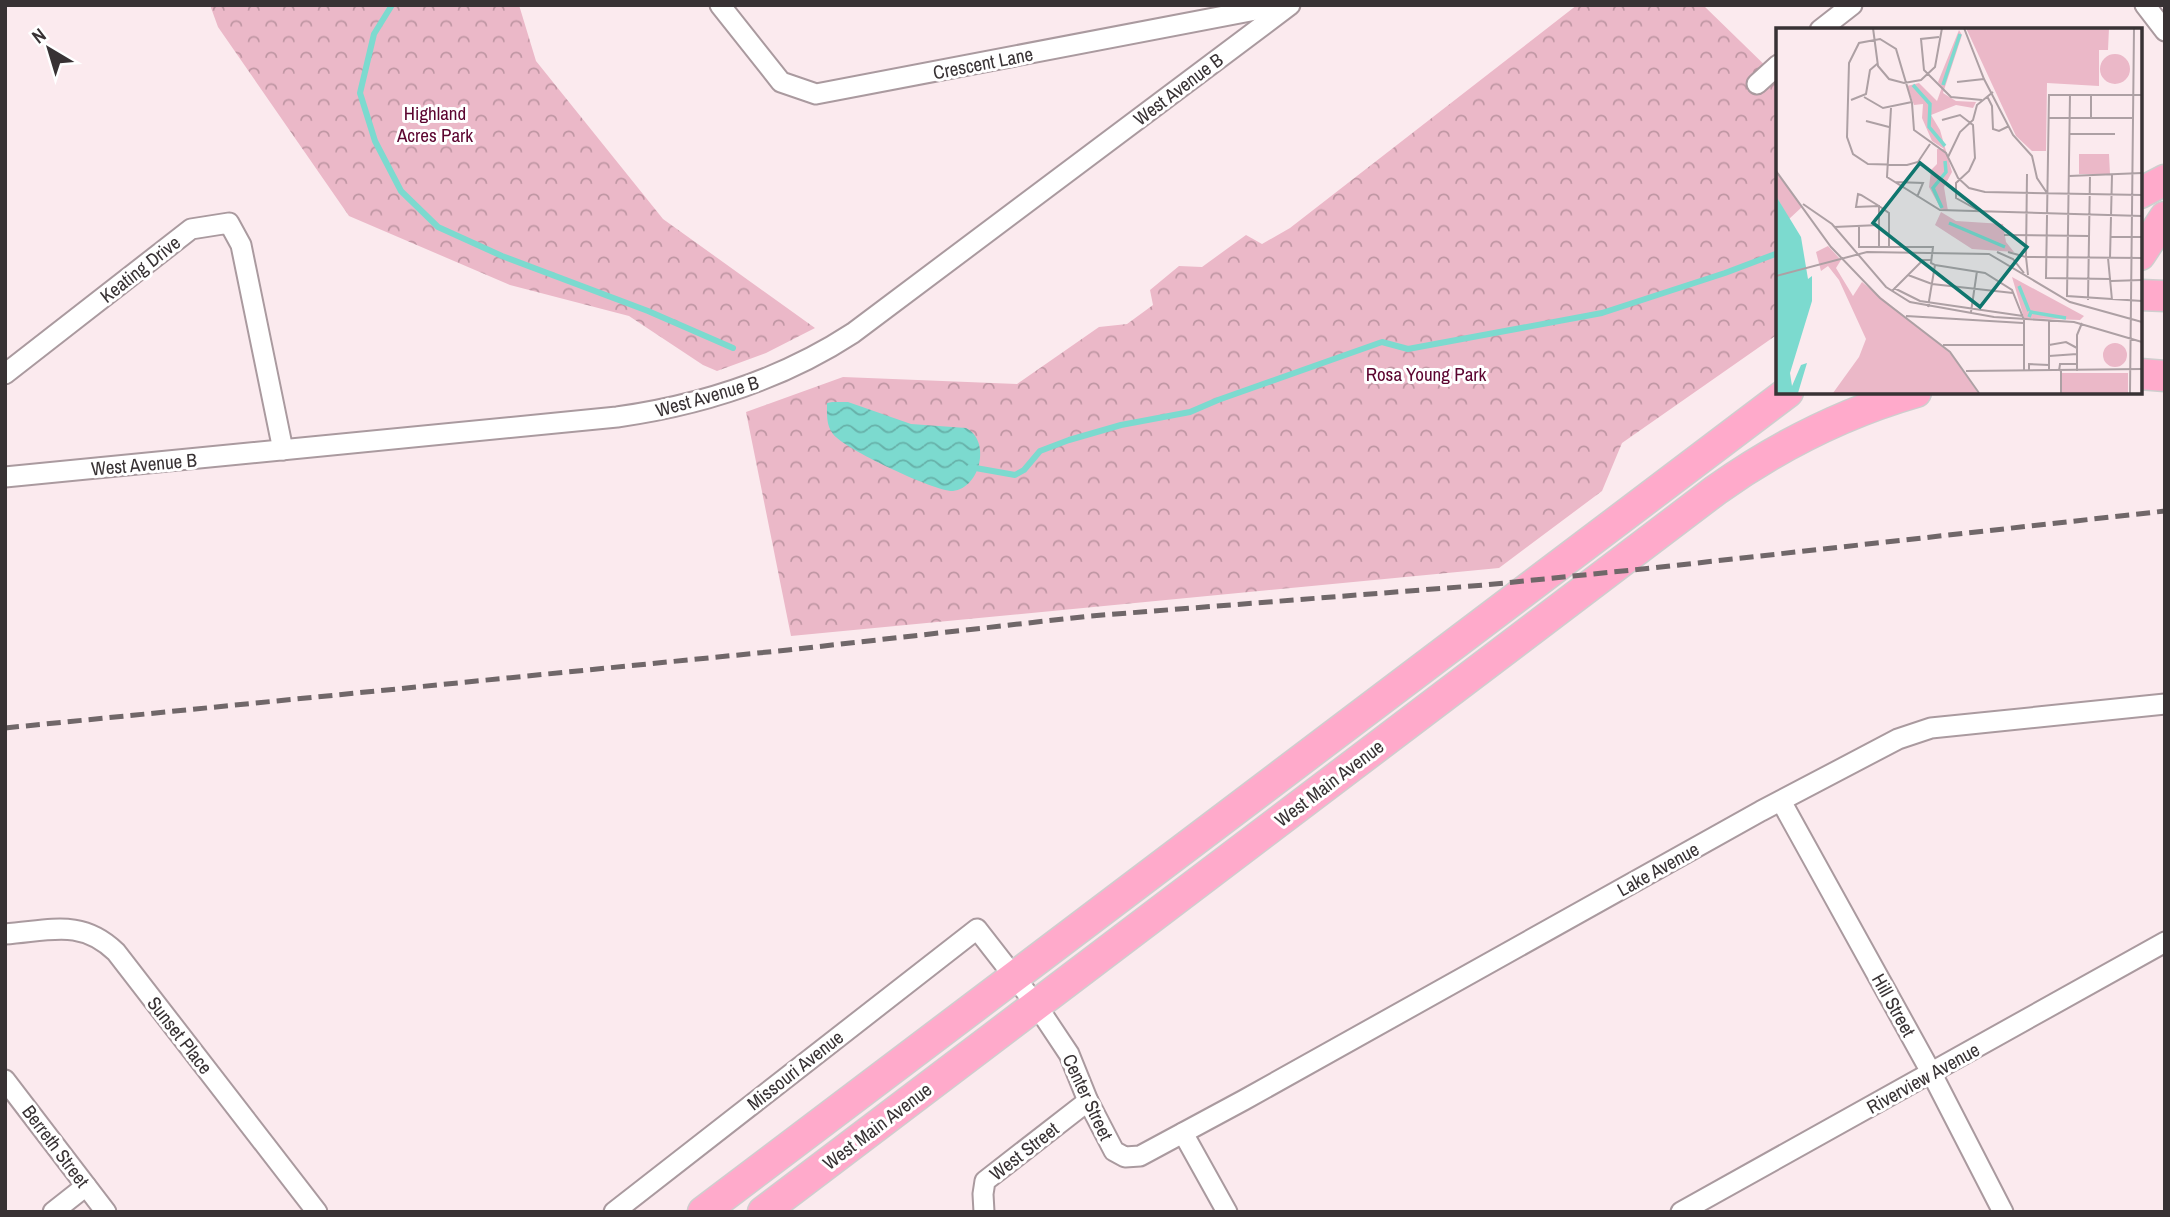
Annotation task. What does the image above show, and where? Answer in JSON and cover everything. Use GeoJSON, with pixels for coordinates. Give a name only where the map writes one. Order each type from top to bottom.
{"type":"FeatureCollection","features":[{"type":"Feature","properties":{"kind":"main road"},"geometry":{"type":"LineString","coordinates":[[2142,192],[2165,180]]}},
{"type":"Feature","properties":{"kind":"main road"},"geometry":{"type":"LineString","coordinates":[[2142,252],[2165,217]]}},
{"type":"Feature","properties":{"kind":"main road"},"geometry":{"type":"LineString","coordinates":[[2142,295],[2165,296]]}},
{"type":"Feature","properties":{"kind":"main road"},"geometry":{"type":"LineString","coordinates":[[2142,374],[2165,376]]}},
{"type":"Feature","properties":{"kind":"main road","name":"West Main Avenue"},"geometry":{"type":"LineString","coordinates":[[704,1212],[1785,394]]}},
{"type":"Feature","properties":{"kind":"main road"},"geometry":{"type":"LineString","coordinates":[[1794,441],[1865,394]]}},
{"type":"Feature","properties":{"kind":"main road","name":"West Main Avenue"},"geometry":{"type":"LineString","coordinates":[[763,1212],[1716,490],[1794,441],[1850,415],[1910,394]]}},
{"type":"Feature","properties":{"kind":"street","name":"Crescent Lane"},"geometry":{"type":"LineString","coordinates":[[720,5],[781,82],[816,94],[1282,5]]}},
{"type":"Feature","properties":{"kind":"street","name":"West Avenue B"},"geometry":{"type":"LineString","coordinates":[[5,477],[617,417],[707,400],[770,378],[799,365],[853,333],[1290,5]]}},
{"type":"Feature","properties":{"kind":"street"},"geometry":{"type":"LineString","coordinates":[[1823,28],[1852,5]]}},
{"type":"Feature","properties":{"kind":"street"},"geometry":{"type":"LineString","coordinates":[[2145,5],[2165,31]]}},
{"type":"Feature","properties":{"kind":"street"},"geometry":{"type":"LineString","coordinates":[[1758,84],[1776,67]]}},
{"type":"Feature","properties":{"kind":"street","name":"Keating Drive"},"geometry":{"type":"LineString","coordinates":[[5,374],[191,229],[229,223],[241,245],[283,450]]}},
{"type":"Feature","properties":{"kind":"street","name":"Lake Avenue"},"geometry":{"type":"LineString","coordinates":[[1184,1133],[1898,738],[1931,727],[2165,704]]}},
{"type":"Feature","properties":{"kind":"street","name":"Hill Street"},"geometry":{"type":"LineString","coordinates":[[1781,801],[1932,1073],[2003,1212]]}},
{"type":"Feature","properties":{"kind":"street","name":"Sunset Place"},"geometry":{"type":"LineString","coordinates":[[5,934],[74,929],[97,935],[107,943],[317,1212]]}},
{"type":"Feature","properties":{"kind":"street","name":"Center Street"},"geometry":{"type":"LineString","coordinates":[[976,929],[1037,1006],[1069,1054],[1088,1101],[1114,1151],[1125,1157],[1140,1156],[1184,1133]]}},
{"type":"Feature","properties":{"kind":"street","name":"Missouri Avenue"},"geometry":{"type":"LineString","coordinates":[[614,1212],[976,929]]}},
{"type":"Feature","properties":{"kind":"street","name":"Riverview Avenue"},"geometry":{"type":"LineString","coordinates":[[1681,1212],[2165,942]]}},
{"type":"Feature","properties":{"kind":"street","name":"Berreth Street"},"geometry":{"type":"LineString","coordinates":[[5,1080],[106,1212]]}},
{"type":"Feature","properties":{"kind":"street","name":"West Street"},"geometry":{"type":"LineString","coordinates":[[984,1212],[985,1181],[1088,1101]]}},
{"type":"Feature","properties":{"kind":"street"},"geometry":{"type":"LineString","coordinates":[[1184,1133],[1227,1212]]}},
{"type":"Feature","properties":{"kind":"street"},"geometry":{"type":"LineString","coordinates":[[53,1212],[86,1186]]}},
{"type":"Feature","properties":{"kind":"green space","name":"Highland Acres Park"},"geometry":{"type":"Polygon","coordinates":[[[210,5],[519,5],[536,61],[663,219],[815,328],[766,353],[717,371],[703,365],[629,316],[510,285],[349,216],[218,27],[210,5]]]}},
{"type":"Feature","properties":{"kind":"green space","name":"Rosa Young Park"},"geometry":{"type":"Polygon","coordinates":[[[1577,5],[1703,5],[1776,76],[1776,335],[1622,443],[1602,491],[1499,568],[791,636],[746,412],[843,377],[1017,384],[1099,327],[1127,324],[1153,305],[1150,290],[1179,266],[1202,267],[1246,235],[1262,244],[1290,228],[1577,5]]]}},
{"type":"Feature","properties":{"kind":"water"},"geometry":{"type":"Polygon","coordinates":[[[848,402],[911,424],[966,428],[974,434],[978,442],[980,452],[976,473],[963,488],[953,491],[929,485],[891,468],[854,449],[833,434],[827,415],[827,403],[848,402]]]}},
{"type":"Feature","properties":{"kind":"waterway"},"geometry":{"type":"LineString","coordinates":[[392,5],[374,34],[360,93],[375,141],[401,191],[438,227],[502,256],[648,311],[733,348]]}},
{"type":"Feature","properties":{"kind":"waterway"},"geometry":{"type":"LineString","coordinates":[[970,467],[1015,475],[1024,470],[1040,451],[1069,440],[1121,425],[1190,412],[1382,342],[1408,349],[1602,313],[1776,254]]}},
{"type":"Feature","properties":{"kind":"railway"},"geometry":{"type":"LineString","coordinates":[[5,728],[788,650],[1090,616],[1485,585],[2165,511]]}}]}
